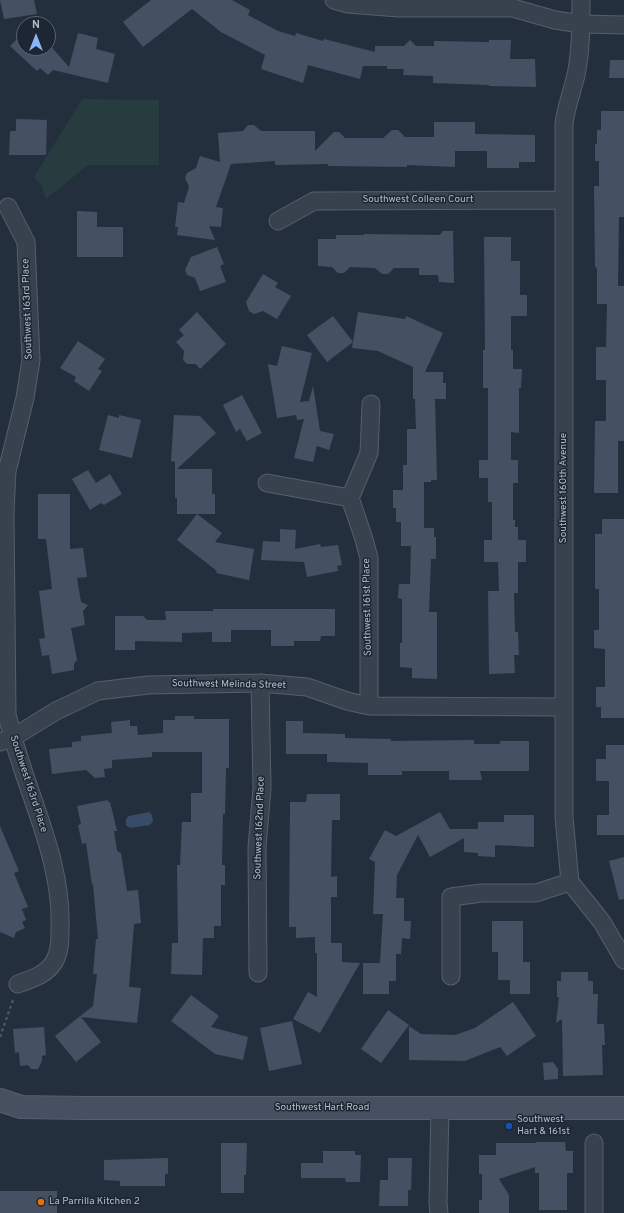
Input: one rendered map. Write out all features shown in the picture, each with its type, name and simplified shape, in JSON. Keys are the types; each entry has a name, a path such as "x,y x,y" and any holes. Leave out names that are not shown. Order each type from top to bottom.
{"main road":[{"name":"Southwest Hart Road","path":"0,1100 21,1107 624,1108"},
{"name":"Southwest Hart Road","path":"0,1116 21,1107"}],"street":[{"path":"334,0 348,4 398,4 513,8 555,20 581,24 624,25"},
{"name":"Southwest 160th Avenue","path":"570,882 564,817 564,124 566,106 576,74 581,24 581,0"},
{"name":"Southwest Colleen Court","path":"278,221 314,201 564,200"},
{"name":"Southwest 163rd Place","path":"8,206 26,242 31,360 25,398 7,471 5,512 6,740 34,802 50,853 61,910 60,941 58,953 54,961 49,969 42,974 18,984"},
{"path":"267,483 350,498 369,454 372,404"},
{"name":"Southwest 161st Place","path":"350,498 363,536 368,558 369,706"},
{"name":"Southwest Melinda Street","path":"6,740 56,711 98,692 148,685 260,683 307,687 347,701 369,706 564,707"},
{"name":"Southwest 162nd Place","path":"258,973 257,847 262,788 260,683"},
{"path":"451,976 451,897 482,893 536,893 570,882 602,922 624,960"},
{"path":"440,1108 438,1203 440,1213"},
{"path":"594,1143 594,1213"}],"path":[{"path":"0,1037 18,984"}],"green space":[{"path":"82,99 159,100 159,165 88,165 46,199 42,187 34,177"}],"water":[{"path":"149,812 152,815 153,821 150,825 130,828 126,825 126,819 129,816"}],"building":[{"path":"0,0 34,0 37,14 4,19"},
{"path":"151,0 232,0 250,10 248,15 278,31 295,36 296,33 323,41 324,39 375,52 375,46 404,46 410,40 416,46 434,46 434,41 489,42 489,40 511,40 510,59 535,59 536,87 433,83 433,76 403,75 404,69 387,69 387,66 363,66 360,79 308,65 303,83 261,69 265,55 221,32 192,9 143,47 123,22"},
{"path":"78,33 98,38 96,49 115,54 108,83 53,70 48,75 40,68 37,71 21,56 56,56 56,52 69,67"},
{"path":"16,40 16,52 10,46"},
{"path":"610,60 624,60 624,78 609,78"},
{"path":"601,111 624,111 624,217 619,217 618,286 624,286 624,441 618,441 618,493 594,493 595,421 606,421 606,380 596,380 596,347 606,347 607,304 597,304 597,269 595,266 594,186 599,186 599,161 595,161 595,144 597,144 597,130 601,130"},
{"path":"16,119 47,120 46,155 9,155 10,131 16,131"},
{"path":"434,122 475,122 475,134 535,135 535,162 519,162 519,168 487,168 487,151 455,151 455,167 407,165 407,167 328,166 328,164 275,165 275,161 231,164 216,207 223,208 221,227 209,226 215,240 177,235 178,227 175,227 178,202 184,203 189,187 185,178 187,173 196,168 200,156 220,162 218,133 243,131 248,125 254,125 261,131 315,131 315,151 334,132 339,132 345,138 383,138 392,130 398,130 405,137 434,137"},
{"path":"77,211 97,212 97,227 123,227 123,257 77,257"},
{"path":"443,231 453,231 454,283 439,282 438,275 419,275 419,268 394,268 388,274 382,274 375,268 350,267 344,273 338,273 332,267 318,266 318,239 336,239 336,235 364,234 440,235"},
{"path":"484,237 511,237 511,261 520,261 520,295 527,295 527,316 511,316 511,350 513,350 513,369 522,369 521,388 519,388 519,433 511,432 511,460 518,460 518,483 513,483 513,520 515,520 515,527 518,527 518,540 526,540 526,562 518,562 518,593 514,593 515,632 518,632 519,655 514,655 515,673 489,674 488,591 499,591 498,562 484,562 484,540 492,540 492,502 488,502 488,478 479,478 479,460 488,460 488,388 483,388 483,350 485,350"},
{"path":"217,247 224,264 220,266 226,282 200,291 195,278 187,275 185,270 191,257"},
{"path":"263,274 278,283 275,287 291,296 277,319 263,311 254,314 249,311 246,302"},
{"path":"197,312 226,344 200,369 196,364 187,364 183,360 184,351 176,342 184,335 179,330"},
{"path":"358,312 405,319 406,316 443,333 425,372 443,372 443,383 446,383 446,399 435,399 437,480 424,482 424,528 434,528 434,537 436,537 436,559 431,559 429,612 437,612 437,679 412,678 412,668 400,667 400,643 402,643 402,599 398,598 399,584 410,584 411,546 401,546 401,522 396,522 396,508 393,508 393,490 403,490 403,465 407,465 407,429 416,429 415,399 413,399 413,367 378,351 352,348"},
{"path":"333,316 353,342 327,362 307,335"},
{"path":"78,341 105,359 98,369 102,371 89,391 74,381 76,377 60,368"},
{"path":"282,346 312,353 300,402 309,401 313,386 320,431 334,434 329,450 317,446 313,462 294,458 304,419 297,420 296,415 277,418 268,364 277,366"},
{"path":"242,395 262,433 247,441 240,429 236,432 223,405"},
{"path":"108,415 119,418 119,415 141,420 132,458 99,450"},
{"path":"174,415 200,416 216,433 177,469 212,469 212,494 215,494 215,514 177,514 177,498 175,498 175,462 171,461"},
{"path":"88,470 96,483 110,474 122,494 104,505 101,503 90,510 72,479"},
{"path":"38,494 70,494 70,549 83,548 87,577 77,578 81,602 88,605 83,611 85,625 71,628 77,660 74,664 74,670 52,674 49,655 42,656 39,639 45,638 39,591 52,589 46,539 38,539"},
{"path":"197,514 222,533 215,542 254,549 249,580 216,573 217,571 177,540"},
{"path":"602,519 624,519 624,718 601,718 601,707 596,707 596,687 605,687 605,649 594,648 594,630 599,630 599,589 595,589 595,534 602,534"},
{"path":"280,529 296,530 295,549 320,544 321,547 338,545 342,565 337,566 338,571 307,577 304,562 261,560 263,541 280,542"},
{"path":"213,609 335,609 335,636 321,636 320,641 294,641 294,646 271,646 271,630 231,630 231,642 212,642 212,632 182,633 182,642 135,641 135,650 115,650 115,616 143,616 147,620 166,620 165,611 213,611"},
{"path":"175,716 194,716 194,719 229,719 229,768 226,768 225,814 223,814 222,865 225,865 225,885 221,885 221,926 214,926 214,938 203,938 202,975 171,974 172,943 178,943 177,865 180,865 182,822 191,822 191,793 202,793 202,752 152,752 152,757 112,760 112,768 104,769 105,777 95,778 86,770 52,774 49,749 72,747 72,742 81,741 81,736 112,733 111,722 130,720 130,726 137,726 138,735 163,733 163,720 175,720"},
{"path":"286,721 303,721 303,733 345,734 345,738 391,739 391,741 474,740 474,744 500,744 500,741 529,741 529,771 480,771 482,780 449,780 449,771 402,771 402,775 368,775 368,763 327,762 327,754 286,754"},
{"path":"606,745 624,745 624,835 597,835 597,815 609,815 609,781 596,781 596,759 606,759"},
{"path":"307,794 340,794 340,820 332,820 331,877 337,876 337,897 331,897 331,943 342,943 342,962 360,963 320,1033 293,1019 308,992 317,997 317,953 315,953 315,937 296,938 296,927 289,927 290,802 306,802"},
{"path":"108,800 108,802 110,802 117,831 114,831 117,851 121,853 127,891 138,890 141,923 134,924 129,987 141,988 137,1023 81,1017 101,1042 76,1062 55,1036 93,1006 97,974 93,974 96,939 98,939 93,884 92,885 86,843 82,844 78,825 81,824 77,806"},
{"path":"440,812 450,829 478,829 478,822 504,822 504,815 534,815 534,847 495,845 495,857 478,856 478,853 464,852 464,838 430,857 418,835 397,875 396,898 404,898 404,921 411,921 410,939 402,938 401,954 396,954 396,981 389,981 389,994 363,994 363,963 380,963 383,914 373,914 375,862 369,859 385,830 396,836"},
{"path":"0,826 19,871 14,873 28,907 22,909 26,920 22,922 25,928 16,932 14,938 0,932"},
{"path":"624,857 624,899 619,900 609,861"},
{"path":"492,921 523,921 523,962 530,962 530,994 510,994 510,980 498,980 498,952 492,952"},
{"path":"561,972 588,972 588,981 593,981 593,994 598,994 597,1024 604,1024 605,1045 602,1045 603,1075 563,1076 562,1019 556,1023 559,997 557,997 557,981 561,981"},
{"path":"191,995 219,1016 211,1027 248,1037 243,1060 215,1054 171,1021"},
{"path":"513,1002 536,1036 507,1056 500,1047 465,1061 409,1060 409,1026 421,1034 455,1035 475,1028"},
{"path":"388,1010 409,1025 381,1063 361,1049"},
{"path":"292,1021 302,1064 269,1071 260,1028"},
{"path":"44,1027 46,1055 42,1056 42,1061 38,1069 31,1069 28,1065 20,1066 19,1052 15,1053 13,1029"},
{"path":"553,1062 558,1069 558,1079 544,1080 543,1063"},
{"path":"565,1142 566,1151 573,1151 573,1173 567,1173 567,1210 539,1210 539,1173 535,1173 535,1167 499,1179 509,1195 509,1213 479,1213 479,1200 482,1200 482,1174 479,1174 479,1155 496,1155 496,1143"},
{"path":"221,1143 247,1143 244,1193 221,1193"},
{"path":"323,1151 355,1151 355,1155 361,1155 360,1182 346,1182 345,1178 301,1178 301,1163 323,1163"},
{"path":"168,1158 168,1174 165,1174 165,1186 120,1186 120,1181 104,1180 104,1160"},
{"path":"388,1158 412,1158 411,1190 408,1190 408,1206 379,1206 380,1180 388,1180"},
{"path":"0,1191 57,1191 57,1213 0,1213"}],"place":[{"name":"Southwest Hart & 161st","path":"509,1126"},
{"name":"La Parrilla Kitchen 2","path":"41,1202"}]}
